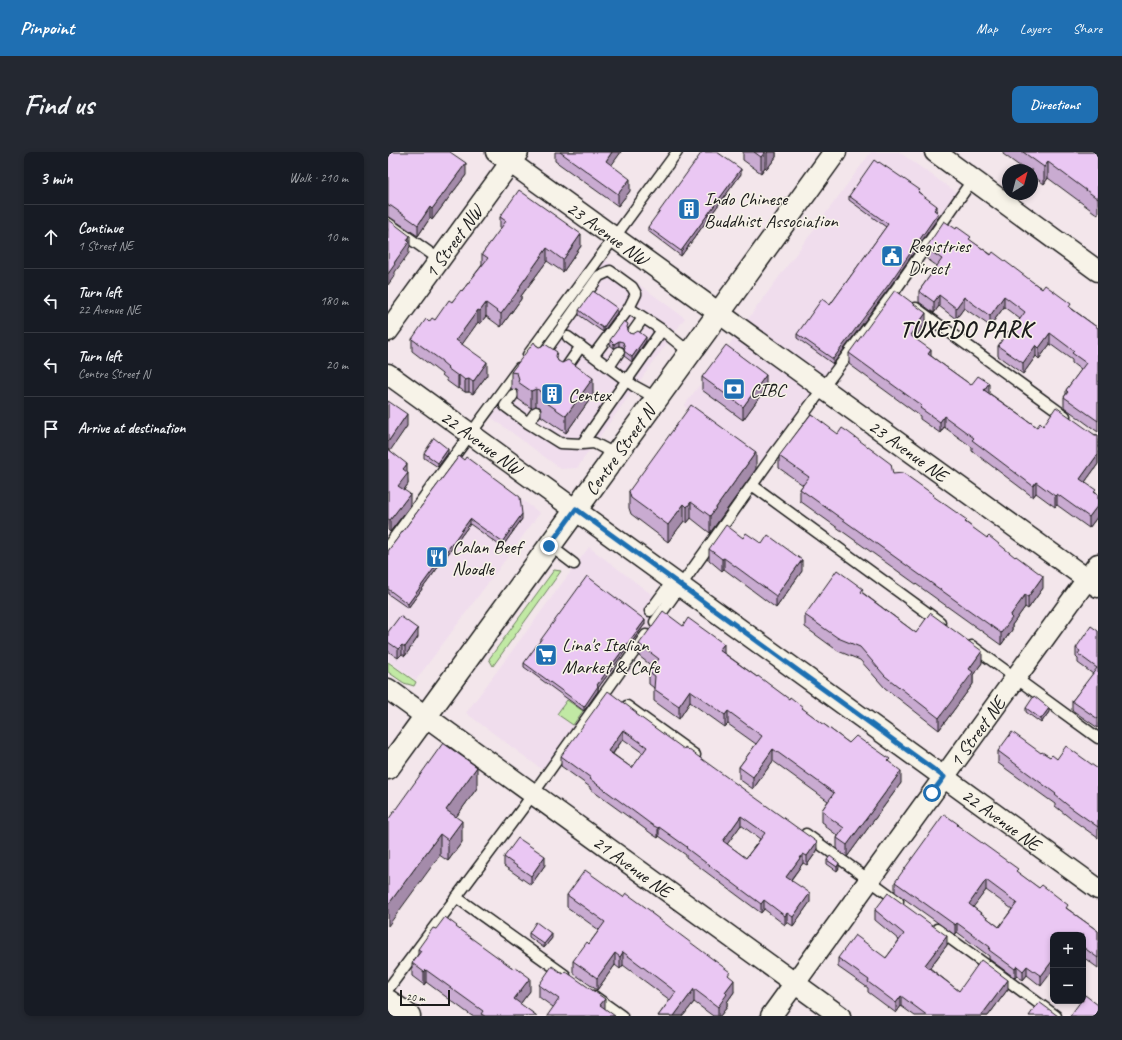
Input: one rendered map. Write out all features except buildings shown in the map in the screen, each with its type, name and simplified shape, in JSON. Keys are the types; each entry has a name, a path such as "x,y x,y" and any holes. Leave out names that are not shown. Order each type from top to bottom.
{"main road":[{"name":"Centre Street N","path":"388,768 835,152"},
{"path":"388,1001 409,1016"}],"street":[{"path":"935,152 1098,271"},
{"name":"23 Avenue NW","path":"508,156 614,238 719,313"},
{"name":"1 Street NW","path":"388,331 440,260 508,156"},
{"name":"23 Avenue NE","path":"719,313 823,388 1094,577"},
{"name":"22 Avenue NW","path":"388,374 576,509"},
{"name":"22 Avenue NE","path":"576,509 1098,889"},
{"name":"1 Street NE","path":"771,1016 1016,678 1094,577"},
{"name":"21 Avenue NE","path":"388,689 840,1016"}],"lane":[{"path":"388,546 677,152"},
{"path":"650,611 677,583 752,485 823,388 900,297 972,179"},
{"path":"388,223 440,260"},
{"path":"540,357 599,276 610,271 632,287 636,294 629,308 594,355"},
{"path":"900,297 1072,421"},
{"path":"629,308 662,330 690,352"},
{"path":"633,332 643,318"},
{"path":"582,444 662,330"},
{"path":"568,337 627,380 656,398"},
{"path":"562,373 581,346"},
{"path":"609,367 619,352"},
{"path":"513,395 505,406 528,423 560,443 594,443 615,454"},
{"path":"528,423 536,412"},
{"path":"752,485 945,626"},
{"path":"549,546 574,564"},
{"path":"388,989 533,794 612,695 677,583"},
{"path":"964,640 1098,738"},
{"path":"612,695 702,760"},
{"path":"799,830 905,906"},
{"path":"456,898 571,980"},
{"path":"930,924 1056,1016"},
{"path":"584,989 622,1016"}],"shaded area":[{"path":"871,152 899,152 966,199 770,470 684,406"},
{"path":"603,258 685,318 577,468 561,469 488,415"},
{"path":"460,454 540,513 416,680 388,660 388,551"},
{"path":"589,547 667,606 547,773 466,713"}],"green space":[{"path":"554,570 561,571 493,666 489,659"},
{"path":"388,662 416,682 414,686 404,683 388,672"},
{"path":"567,700 583,711 573,725 557,714"}],"place":[{"name":"Indo Chinese Buddhist Association","path":"689,209"},
{"name":"Registries Direct","path":"892,256"},
{"name":"CIBC","path":"734,389"},
{"name":"Centex","path":"552,394"},
{"name":"Calan Beef Noodle","path":"437,557"},
{"name":"Lina's Italian Market & Cafe","path":"546,655"}],"district":[{"name":"TUXEDO PARK","path":"966,329"}],"route":[{"path":"549,546 576,509 944,777 932,793"}]}
